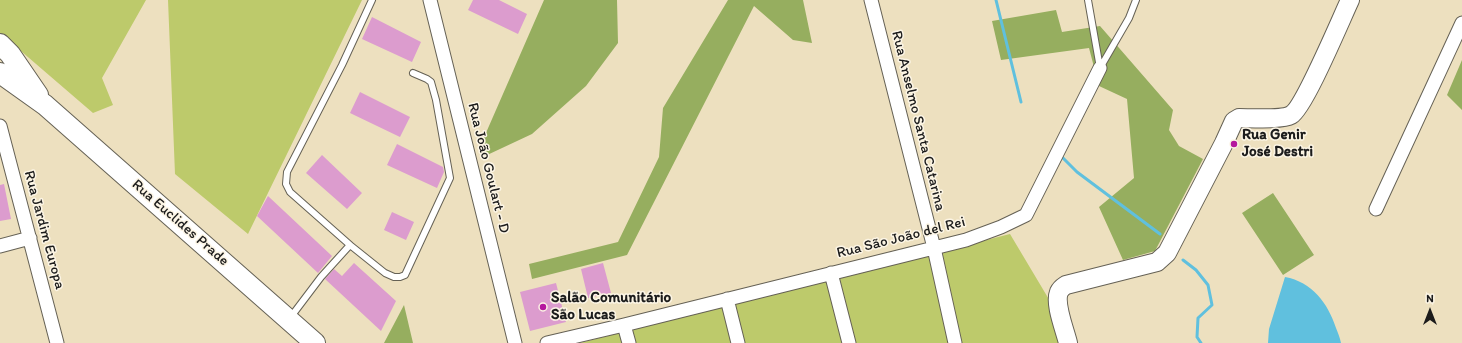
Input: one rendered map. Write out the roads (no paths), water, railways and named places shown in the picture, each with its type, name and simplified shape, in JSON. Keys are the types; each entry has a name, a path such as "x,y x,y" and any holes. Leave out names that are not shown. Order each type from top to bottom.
{"main road":[{"name":"Rua Euclides Prade","path":"3,56 45,105"},
{"name":"Rua Euclides Prade","path":"0,73 45,105 315,343"}],"street":[{"name":"Rua João Goulart - D","path":"430,0 515,343"},
{"name":"Rua Anselmo Santa Catarina","path":"871,0 934,248 954,343"},
{"path":"1068,343 1058,304 1061,288 1066,285 1157,262 1163,258 1171,246 1234,121 1239,118 1283,117 1292,115 1305,97 1350,0"},
{"path":"1376,209 1462,23"},
{"name":"Rua São João del Rei","path":"547,343 966,240 1001,227 1026,215 1100,68"},
{"name":"Rua Jardim Europa","path":"0,126 57,343"},
{"path":"0,246 30,238"},
{"path":"831,273 849,343"},
{"path":"727,299 738,343"},
{"path":"624,325 628,343"}],"lane":[{"path":"372,0 342,65 287,172 286,184 290,192 350,245 385,273 400,278 405,275 450,178 436,100 431,82 428,79 414,73"},
{"path":"1088,0 1100,68"},
{"name":"Rua São João del Rei","path":"1100,68 1129,18 1136,0"},
{"path":"289,319 321,278 350,245"}],"water":[{"path":"1285,277 1303,284 1318,295 1333,319 1341,343 1268,343 1269,329"}],"waterway":[{"path":"996,0 1021,102"},
{"path":"1062,157 1077,172 1160,234"},
{"path":"1183,260 1196,270 1208,285 1212,305 1198,318 1197,337 1201,343"}],"place":[{"name":"Rua Genir José Destri","path":"1234,144"},
{"name":"Salão Comunitário São Lucas","path":"543,307"}]}
